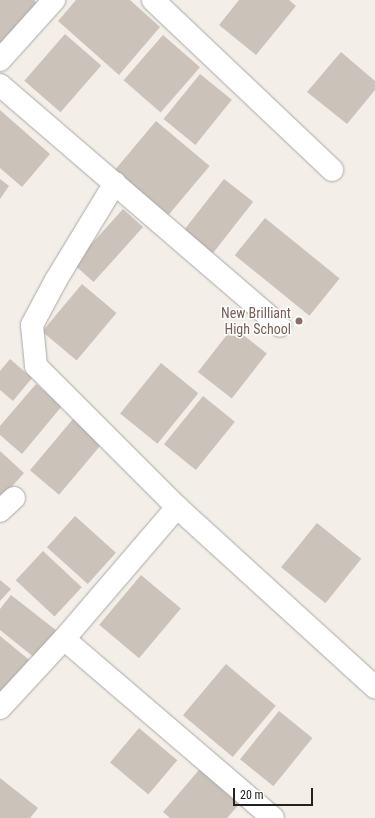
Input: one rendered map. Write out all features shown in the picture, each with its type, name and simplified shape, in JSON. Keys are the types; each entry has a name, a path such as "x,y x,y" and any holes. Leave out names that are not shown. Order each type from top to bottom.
{"street":[{"path":"0,60 54,0"},
{"path":"152,0 332,170"},
{"path":"0,85 280,326"},
{"path":"114,183 56,280 32,325 36,366 177,507 375,687"},
{"path":"0,708 64,639 177,507"},
{"path":"64,639 273,818"}],"building":[{"path":"0,0 34,0 39,5 0,53"},
{"path":"76,0 130,0 160,27 119,75 58,21"},
{"path":"239,0 289,0 296,6 256,55 219,25"},
{"path":"65,34 101,65 61,112 24,81"},
{"path":"163,35 200,67 161,112 124,80"},
{"path":"341,52 375,81 375,90 347,124 307,92"},
{"path":"200,74 232,100 195,145 163,119"},
{"path":"0,110 50,154 22,187 0,168"},
{"path":"156,121 210,166 168,215 115,170"},
{"path":"0,179 9,186 0,199"},
{"path":"224,179 253,202 211,256 182,233"},
{"path":"123,209 143,227 94,282 73,264"},
{"path":"265,218 340,278 309,316 235,255"},
{"path":"82,284 116,313 77,360 42,331"},
{"path":"233,327 267,353 232,398 198,372"},
{"path":"10,359 32,378 13,401 0,390 0,371"},
{"path":"161,363 198,393 157,444 120,414"},
{"path":"36,384 62,406 22,454 0,435 0,426"},
{"path":"203,396 235,422 196,470 164,444"},
{"path":"73,419 102,443 59,495 30,470"},
{"path":"0,451 24,473 0,500"},
{"path":"75,516 116,553 88,584 47,547"},
{"path":"317,523 361,559 325,603 281,567"},
{"path":"43,551 82,587 54,616 16,580"},
{"path":"141,575 181,608 139,658 99,625"},
{"path":"0,580 11,589 0,601"},
{"path":"11,595 57,631 35,658 0,630 0,609"},
{"path":"0,636 33,663 0,700"},
{"path":"226,664 276,706 233,757 183,715"},
{"path":"279,711 312,738 273,786 240,759"},
{"path":"139,728 177,760 148,795 110,762"},
{"path":"204,764 244,799 227,818 170,818 163,812"},
{"path":"0,778 38,808 30,818 0,818"}],"place":[{"name":"New Brilliant High School","path":"299,321"}]}
